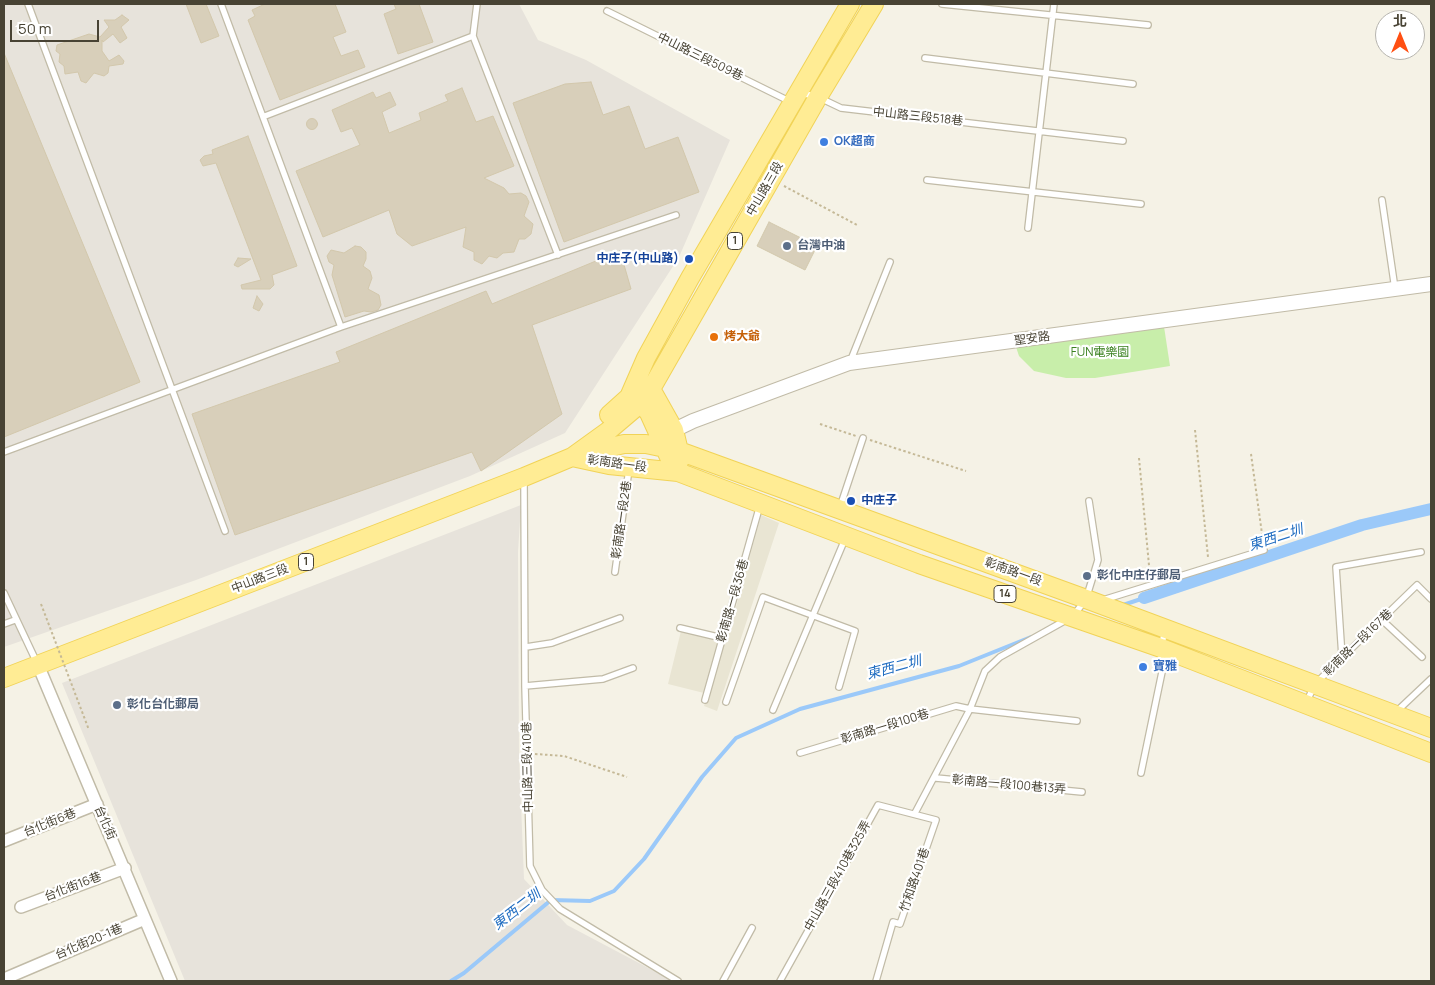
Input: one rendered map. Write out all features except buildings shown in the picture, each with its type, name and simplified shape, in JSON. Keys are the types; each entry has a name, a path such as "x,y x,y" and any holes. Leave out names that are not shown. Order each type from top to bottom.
{"main road":[{"name":"中山路三段","path":"640,392 646,358 690,278 850,4"},
{"name":"中山路三段","path":"4,678 572,457 640,392 771,179 818,96 874,4"},
{"path":"640,392 678,472"},
{"name":"彰南路一段","path":"572,457 606,447 665,442 839,510 1165,628 1431,728"},
{"name":"彰南路一段","path":"572,457 630,467 678,472 919,564 1074,616 1161,648 1431,753"}],"street":[{"name":"聖安路","path":"665,442 692,421 850,364 1431,284"},
{"name":"台化街","path":"38,665 171,981"},
{"name":"台化街6巷","path":"4,841 97,804"},
{"name":"台化街16巷","path":"21,907 125,868"},
{"name":"台化街20-1巷","path":"4,979 145,919"}],"lane":[{"path":"28,4 225,531"},
{"path":"221,4 341,326"},
{"path":"477,4 473,36 558,256"},
{"path":"942,4 1148,25"},
{"path":"1028,228 1034,192 1054,4"},
{"name":"中山路三段509巷","path":"607,11 796,98"},
{"path":"264,116 473,36"},
{"path":"925,58 1133,84"},
{"name":"中山路三段518巷","path":"796,98 818,96 841,108 1123,141"},
{"path":"927,180 1142,204"},
{"path":"1382,200 1395,288"},
{"path":"4,452 341,326 558,256 676,215"},
{"path":"850,364 890,262"},
{"path":"839,510 863,438"},
{"name":"彰南路一段2巷","path":"614,572 630,467"},
{"name":"中山路三段410巷","path":"524,477 525,686 530,866 542,890 560,909 678,981"},
{"path":"915,813 936,778 970,709 984,671 1000,657 1074,616 1086,599 1098,560 1089,501"},
{"name":"彰南路一段36巷","path":"705,700 761,503"},
{"path":"773,710 847,536"},
{"path":"1086,599 1105,600 1264,550"},
{"path":"1342,657 1336,568 1421,552"},
{"name":"彰南路一段167巷","path":"1304,705 1315,684 1417,585 1431,599"},
{"path":"4,593 15,620 38,665"},
{"path":"726,702 763,597 855,631 839,687"},
{"path":"526,647 552,643 620,618"},
{"path":"4,624 15,620"},
{"path":"1382,620 1422,657"},
{"path":"680,628 722,638"},
{"path":"1141,773 1162,672 1161,648 1165,628"},
{"path":"525,686 603,679 634,668"},
{"path":"1394,714 1431,679"},
{"name":"彰南路一段100巷","path":"800,753 956,706 1077,721"},
{"name":"彰南路一段100巷13弄","path":"936,778 1082,792"},
{"name":"中山路三段410巷325弄","path":"780,981 878,805 915,813"},
{"name":"竹和路401巷","path":"876,981 893,922 900,924 936,820 915,813"},
{"path":"722,981 752,928"}],"path":[{"path":"771,179 857,225"},
{"path":"820,424 966,471"},
{"path":"1195,430 1209,568"},
{"path":"1251,454 1264,550"},
{"path":"1139,458 1151,586"},
{"path":"41,604 89,730"},
{"path":"528,753 564,756 627,777"}],"shaded area":[{"path":"4,4 519,4 538,40 586,60 730,140 679,257 565,433 470,476 196,580 4,647"},
{"path":"521,505 518,552 519,755 524,879 567,925 673,981 185,981 62,683"},
{"path":"761,515 779,523 717,711 704,706 708,694 668,684 681,631 727,640"}],"green space":[{"name":"FUN電樂園","path":"1163,320 1170,366 1095,378 1066,378 1034,371 1019,356 1014,341"}],"waterway":[{"name":"東西二圳","path":"1144,598 1362,525 1431,509"},
{"name":"東西二圳","path":"1120,606 1144,598"},
{"name":"東西二圳","path":"451,981 464,973 551,900 590,901 614,891 644,859 702,777 736,738 800,709 959,666 1031,637"}],"place":[{"name":"OK超商","path":"824,142"},
{"name":"台灣中油","path":"787,246"},
{"name":"中庄子(中山路)","path":"689,259"},
{"name":"烤大爺","path":"714,337"},
{"name":"中庄子","path":"851,501"},
{"name":"彰化中庄仔郵局","path":"1087,576"},
{"name":"寶雅","path":"1143,667"},
{"name":"彰化台化郵局","path":"117,705"}]}
